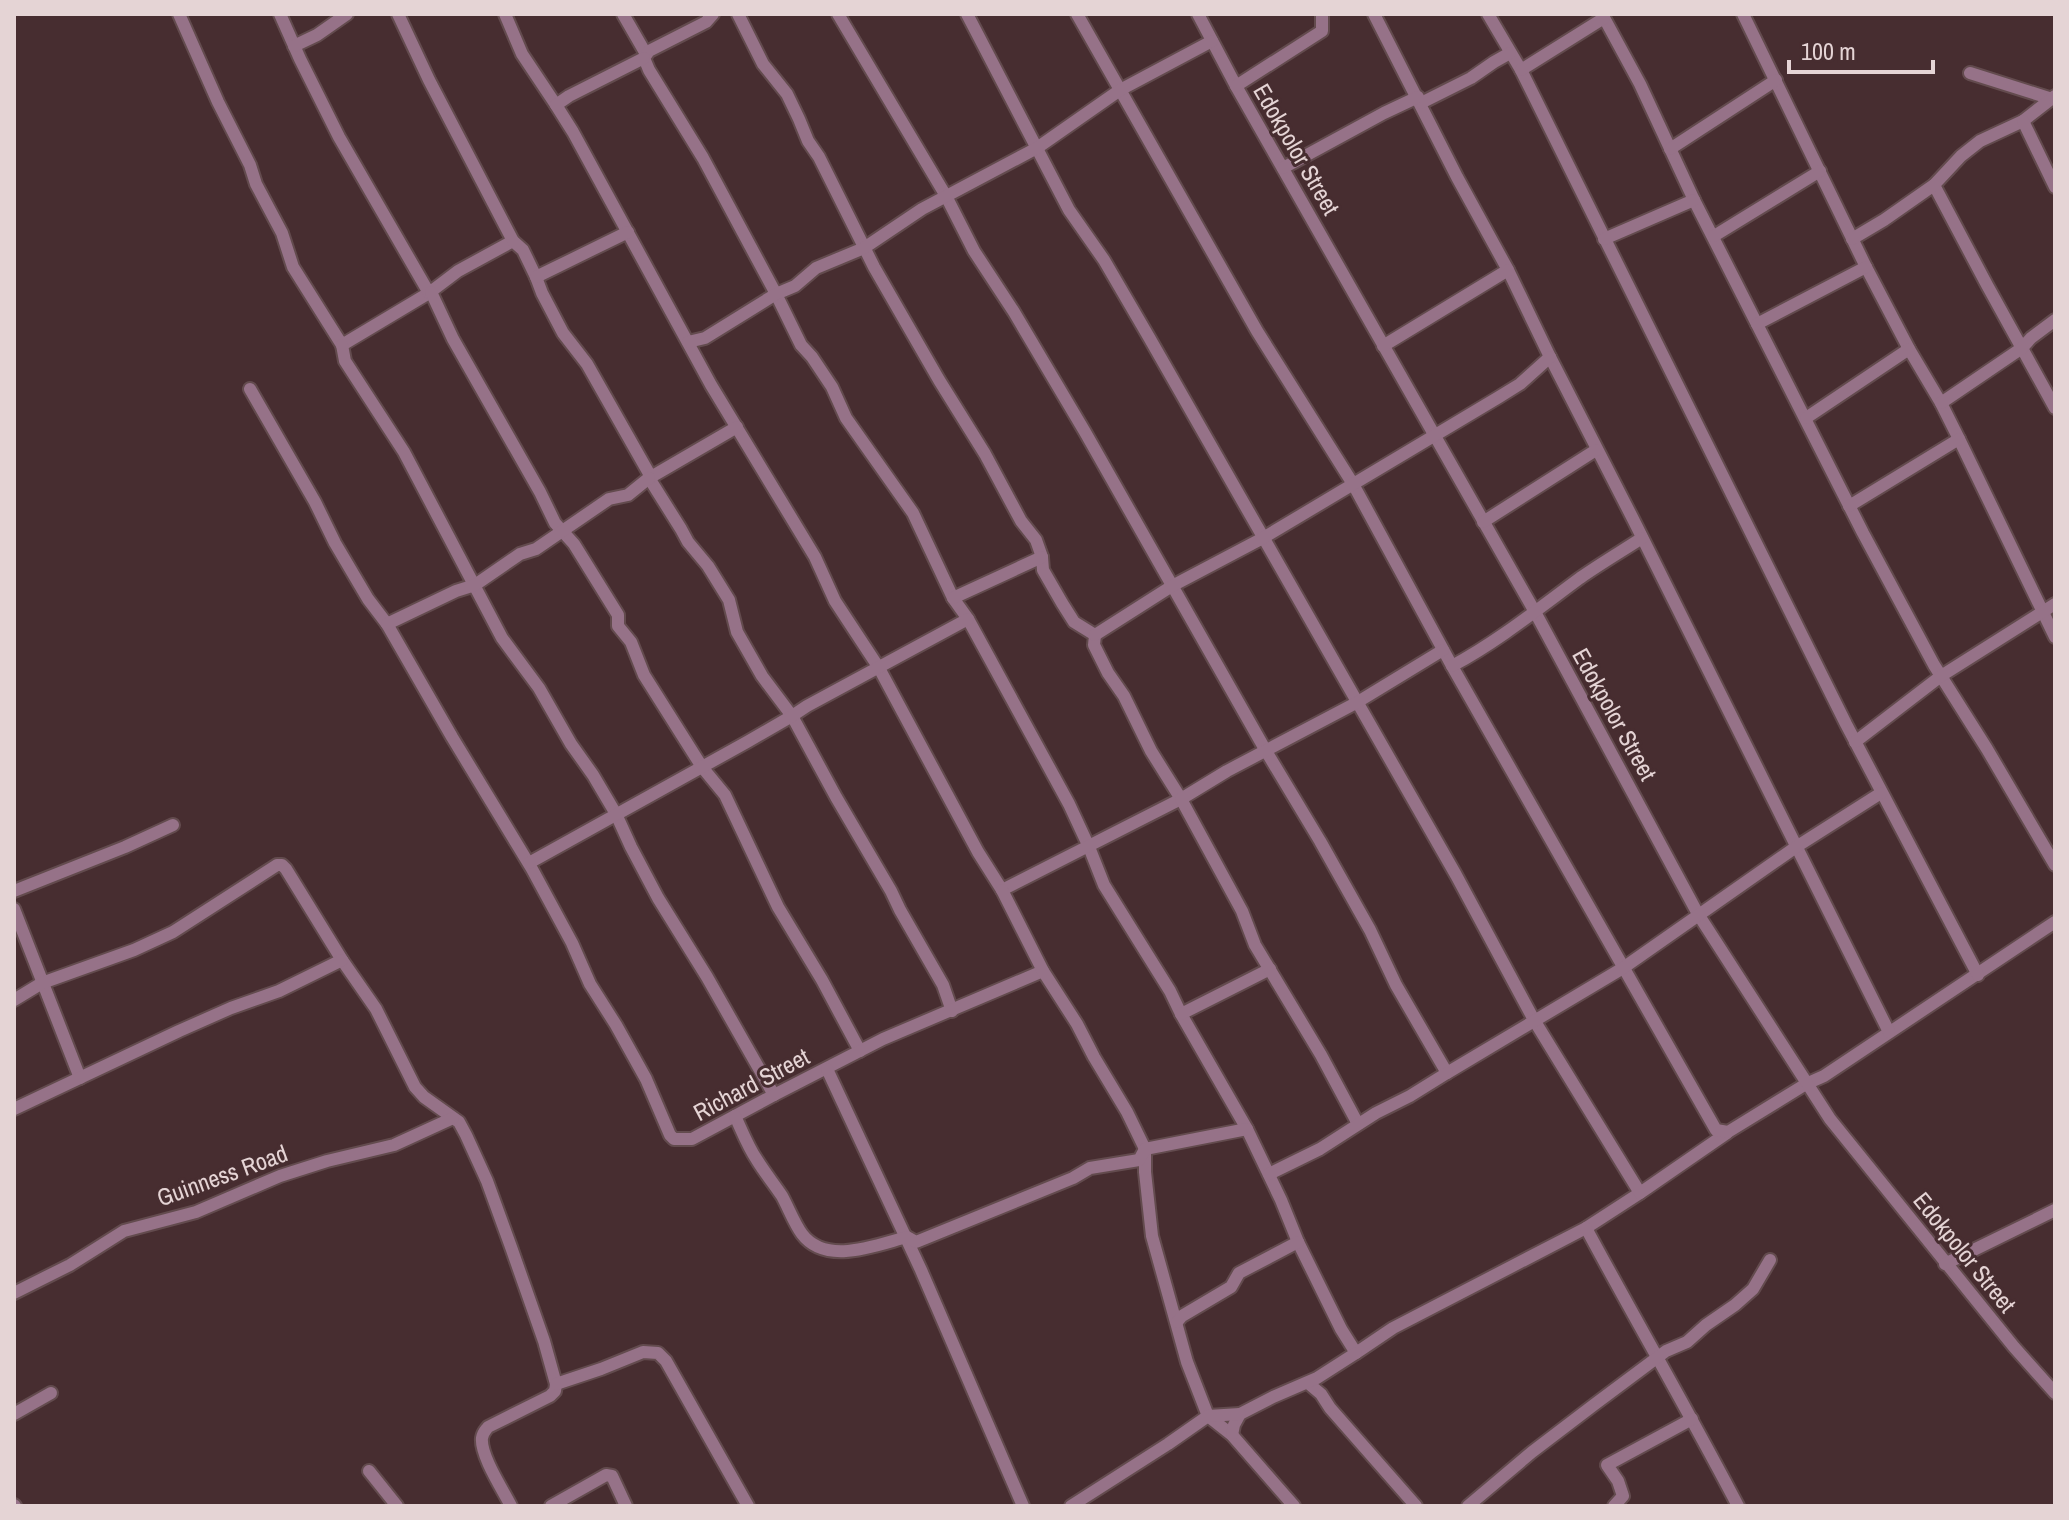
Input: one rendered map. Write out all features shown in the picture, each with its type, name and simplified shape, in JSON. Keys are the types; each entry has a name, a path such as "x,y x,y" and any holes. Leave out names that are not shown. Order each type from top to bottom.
{"street":[{"path":"179,14 256,184 282,233 293,267 342,345 345,361 404,452 502,638 539,688 593,775 658,898 774,1095"},
{"path":"280,14 339,137 430,293 555,523 574,544 618,615 618,626 631,642 644,675 702,767 725,795 778,907 860,1051"},
{"path":"294,46 317,35 347,14"},
{"path":"398,14 429,80 513,241 523,250 563,333 587,364 688,542 708,566 729,600 737,632 762,676 792,716 876,864 938,975 952,1011"},
{"path":"505,14 526,62 573,132 711,385 815,557 835,601 879,668 972,842 1002,890 1043,971 1127,1112 1145,1149 1152,1236 1187,1362 1208,1416 1232,1435 1294,1506"},
{"path":"623,14 664,96 703,158 801,345 832,387 846,418 913,513 953,598 968,619 1063,792 1104,885 1170,991 1247,1129 1298,1242 1356,1353"},
{"path":"556,105 706,22 713,14"},
{"path":"738,14 763,64 787,94 864,248 1021,521 1036,540 1043,570 1074,622 1095,635"},
{"path":"838,14 946,196 974,251 1085,432 1320,841 1370,930 1396,985 1447,1073"},
{"path":"967,14 1069,210 1111,273 1456,875 1534,1020 1640,1193"},
{"path":"1077,14 1257,331 1353,484 1443,650 1716,1130 1727,1133"},
{"name":"Edokpolor Street","path":"1198,14 1535,612 1698,914 1830,1119 1945,1264 2055,1393"},
{"path":"1236,86 1322,31 1322,14"},
{"path":"1374,14 1508,270 1889,1032"},
{"path":"1488,14 1521,70 1855,742 1978,975"},
{"path":"1743,14 1866,267 1941,403 2055,637"},
{"path":"1521,70 1603,16 1640,84 1694,200 1849,506 1941,676 2055,865"},
{"path":"688,342 705,338 776,294 795,286 816,268 864,248 922,209 1037,148 1120,90 1212,41"},
{"path":"1283,168 1384,113 1471,78 1510,53"},
{"path":"1970,73 2054,97"},
{"path":"1670,149 1776,80"},
{"path":"1852,239 1934,185 1980,141 2023,121 2054,97"},
{"path":"2023,121 2055,187"},
{"path":"1714,236 1820,171"},
{"path":"1934,185 2055,408"},
{"path":"1604,239 1694,200"},
{"path":"536,277 628,232"},
{"path":"342,345 430,293 458,271 513,241"},
{"path":"1757,324 1866,267"},
{"path":"1383,346 1508,270"},
{"path":"1941,403 2022,348 2055,320"},
{"path":"1806,418 1909,349"},
{"path":"1095,635 1172,586 1263,538 1520,384 1550,357"},
{"path":"250,389 341,554 387,624 529,863 968,619"},
{"path":"387,624 475,585 520,554 536,549 609,499 628,495 650,478 737,427"},
{"path":"1849,506 1959,439"},
{"path":"1483,522 1596,450"},
{"path":"1452,666 1642,538"},
{"path":"953,598 1042,557"},
{"path":"1855,742 1941,676 2055,604"},
{"path":"1095,635 1094,645 1108,673 1124,696 1151,751 1242,911 1255,945 1358,1124"},
{"path":"1002,890 1181,799 1227,771 1356,703 1443,650"},
{"path":"1269,1174 1320,1149 1623,968 1796,847 1881,793"},
{"path":"14,891 173,825"},
{"name":"Richard Street","path":"529,863 590,984 646,1079 674,1139 692,1139 883,1039 1043,971"},
{"path":"14,1000 42,983 134,950 173,932 277,865 286,869 376,1009 415,1087 462,1125 487,1181 530,1301 556,1384 555,1391 488,1427 482,1440 484,1452 511,1506"},
{"path":"14,909 80,1078"},
{"path":"1071,1506 1208,1416 1240,1414 1308,1383 1393,1328 1586,1228 1727,1133 1824,1076 2055,922"},
{"path":"14,1109 342,960"},
{"path":"1181,1014 1270,969"},
{"path":"827,1069 907,1237 1023,1506"},
{"path":"735,1116 756,1160 781,1195 804,1237 824,1249 838,1251 858,1250 907,1237 916,1242 1073,1178 1090,1168 1139,1160 1145,1149"},
{"name":"Guinness Road","path":"14,1293 70,1265 124,1231 196,1212 280,1176 327,1161 394,1145 453,1118"},
{"path":"1145,1149 1247,1129"},
{"path":"1945,1264 2055,1210"},
{"path":"1586,1228 1738,1506"},
{"path":"1177,1322 1231,1287 1239,1273 1298,1242"},
{"path":"1468,1506 1532,1452 1666,1351 1687,1342 1735,1305 1753,1289 1770,1260"},
{"path":"556,1384 643,1352 658,1353 666,1361 748,1506"},
{"path":"1308,1383 1321,1394 1416,1506"},
{"path":"14,1414 51,1393"},
{"path":"1232,1435 1240,1414"},
{"path":"1614,1506 1623,1496 1618,1481 1607,1465 1692,1419"},
{"path":"369,1471 397,1506"},
{"path":"551,1506 606,1475 612,1476 626,1506"}]}
